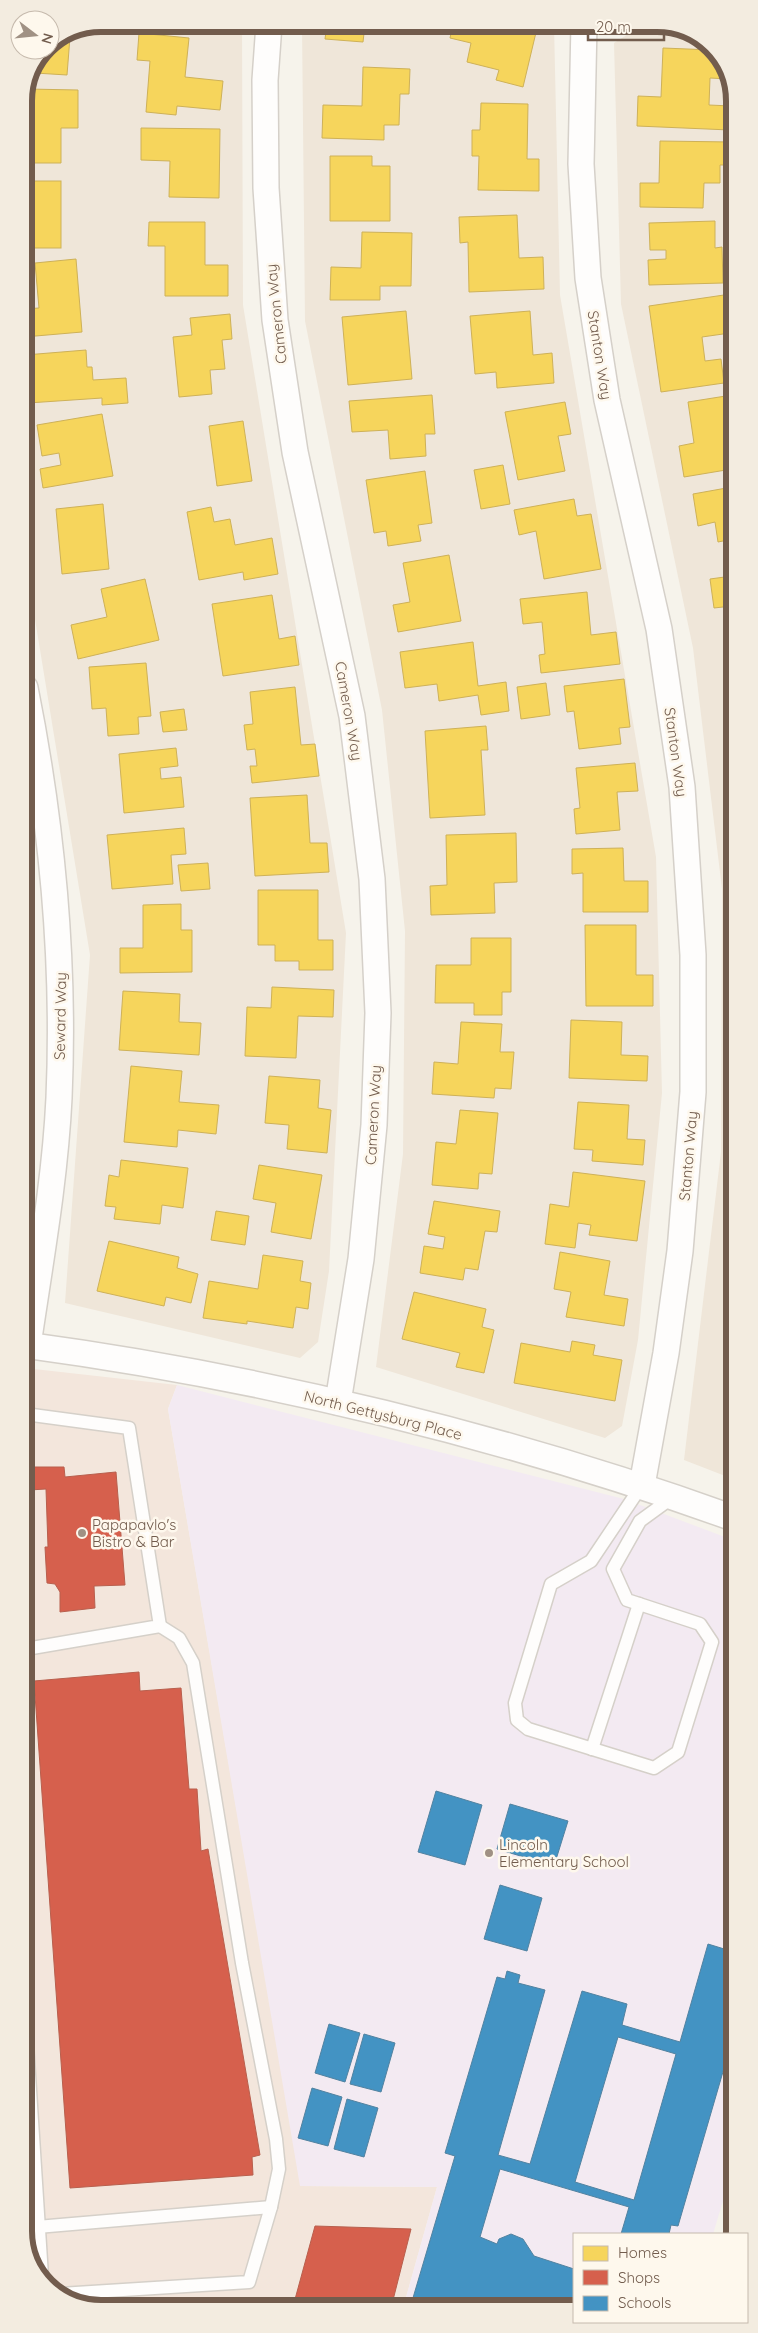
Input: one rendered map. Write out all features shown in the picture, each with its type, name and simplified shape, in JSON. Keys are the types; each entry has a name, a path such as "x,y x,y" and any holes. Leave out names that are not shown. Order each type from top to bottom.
{"street":[{"name":"Cameron Way","path":"268,32 265,80 266,188 275,320 295,452 352,716 372,878 378,1013 374,1125 362,1259 338,1402"},
{"name":"Stanton Way","path":"584,33 581,164 588,278 607,400 659,629 682,787 694,954 693,1092 680,1251 666,1353 642,1485"},
{"name":"Seward Way","path":"32,729 48,824 60,967 59,1098 52,1184 32,1309"},
{"name":"North Gettysburg Place","path":"32,1348 198,1373 338,1402 488,1441 642,1485 726,1515"}],"lane":[{"path":"32,1415 128,1428 160,1626"},
{"path":"642,1485 591,1561 551,1584 515,1703 517,1720 528,1729 654,1768 678,1752 712,1642 700,1624 627,1600 613,1568 640,1521 674,1496"},
{"path":"592,1749 639,1604"},
{"path":"32,1648 160,1626 179,1638 193,1663 242,1963 276,2139 279,2169 271,2208 248,2282 72,2293"},
{"path":"32,2128 41,2264"},
{"path":"38,2227 271,2208"}],"shaded area":[{"path":"102,32 242,32 243,305 346,933 329,1271 318,1342 300,1358 65,1303 90,955 32,601 32,102 38,75 44,63 47,60 60,60 60,47 75,38"},
{"path":"302,32 554,33 560,295 656,857 662,1093 638,1340 622,1426 605,1438 376,1367 403,1154 405,931 382,710 305,321"},
{"path":"630,33 658,33 691,42 714,63 723,84 726,102 726,1476 684,1460 721,1152 722,889 693,648 621,304 614,43"},
{"path":"32,1369 177,1385 168,1409 301,2186 437,2187 405,2300 97,2300 75,2295 63,2289 44,2270 40,2262 35,2249 32,2231"},
{"name":"Lincoln Elementary School","path":"177,1385 624,1499 726,1537 726,2191 713,2233 573,2233 573,2300 405,2300 437,2187 300,2186 168,1409"}],"building: Homes":[{"path":"326,32 364,32 363,42 325,39"},
{"path":"139,33 189,38 185,77 223,81 220,110 177,106 176,115 146,112 150,61 137,60"},
{"path":"451,33 536,33 523,87 496,80 499,70 467,62 471,43 450,38"},
{"path":"70,41 67,75 39,73 47,60 60,60 60,47"},
{"path":"663,48 701,50 714,63 721,79 710,78 709,105 726,106 726,130 637,126 638,96 661,97"},
{"path":"363,67 410,69 409,94 400,94 399,125 384,125 384,140 322,138 323,105 362,106"},
{"path":"34,89 78,90 78,128 61,128 61,163 32,163 32,102"},
{"path":"481,103 528,104 527,159 539,159 539,191 478,190 479,156 472,156 472,130 480,130"},
{"path":"141,128 220,129 219,198 169,197 170,161 141,160"},
{"path":"660,141 726,142 726,165 720,165 720,183 704,183 703,208 640,207 640,183 659,183"},
{"path":"330,156 372,156 372,166 390,166 390,221 330,221"},
{"path":"32,181 61,181 61,248 32,248"},
{"path":"517,215 519,258 543,257 544,289 469,292 468,242 460,243 459,217"},
{"path":"715,221 715,248 722,247 723,283 649,285 648,260 666,259 666,250 650,250 649,223"},
{"path":"149,222 205,222 205,265 228,265 228,296 165,296 165,246 148,246"},
{"path":"362,232 412,233 411,286 380,286 380,300 330,300 331,267 361,268"},
{"path":"76,259 82,332 32,336 32,308 39,308 35,263"},
{"path":"724,295 726,334 702,337 705,361 721,359 724,383 661,392 649,306"},
{"path":"406,311 412,379 348,385 342,317"},
{"path":"530,311 533,355 552,353 554,383 497,388 496,372 475,374 470,316"},
{"path":"230,314 232,339 222,340 225,369 210,370 212,394 179,397 173,337 192,335 190,318"},
{"path":"86,350 87,367 92,367 93,380 126,378 128,403 102,405 102,398 32,403 32,354"},
{"path":"432,395 435,434 425,434 426,456 390,459 388,430 352,432 349,401"},
{"path":"726,396 726,470 684,477 679,446 694,443 688,402"},
{"path":"565,402 571,434 558,436 565,471 518,480 505,412"},
{"path":"102,414 113,476 43,488 40,469 61,465 59,453 42,456 37,425"},
{"path":"243,421 252,481 217,486 209,426"},
{"path":"503,465 510,504 481,509 474,470"},
{"path":"425,471 432,523 418,525 421,541 388,546 386,531 374,533 366,480"},
{"path":"726,488 726,540 718,542 715,522 698,526 693,494"},
{"path":"574,499 577,516 591,514 601,569 544,579 536,531 519,535 514,510"},
{"path":"103,504 109,569 62,574 56,509"},
{"path":"211,507 214,522 230,519 235,545 272,538 278,574 244,580 243,572 199,580 187,512"},
{"path":"449,555 461,621 398,632 393,605 410,602 403,563"},
{"path":"726,577 726,607 714,608 710,579"},
{"path":"145,579 159,640 78,659 71,625 107,617 101,589"},
{"path":"587,592 591,635 616,632 620,664 541,673 539,655 545,654 542,622 523,624 520,599"},
{"path":"272,595 279,639 295,636 299,665 223,676 212,604"},
{"path":"473,642 478,686 506,682 509,711 481,715 478,695 439,701 437,684 405,688 400,652"},
{"path":"146,663 151,716 138,717 139,734 108,736 106,708 92,709 89,667"},
{"path":"624,679 630,727 619,728 621,744 579,749 574,711 567,712 564,686"},
{"path":"546,683 550,715 521,719 517,687"},
{"path":"295,687 301,745 315,744 319,776 252,783 250,766 257,766 255,749 247,750 244,725 253,724 250,692"},
{"path":"184,709 187,730 163,732 160,712"},
{"path":"486,726 488,750 481,750 485,815 430,818 425,731"},
{"path":"176,748 178,766 160,768 161,779 181,777 184,807 124,813 119,754"},
{"path":"635,763 638,791 617,792 620,830 576,834 574,809 580,808 576,768"},
{"path":"307,795 310,843 327,843 329,872 255,876 250,798"},
{"path":"184,828 186,854 171,855 173,884 112,889 107,835"},
{"path":"516,833 517,882 494,883 495,913 431,915 430,886 447,885 446,835"},
{"path":"623,848 624,881 648,881 648,912 583,912 583,873 572,874 572,849"},
{"path":"208,863 210,889 181,891 178,865"},
{"path":"258,890 318,890 318,940 333,940 333,970 299,970 299,961 275,961 275,945 258,945"},
{"path":"181,904 181,930 192,930 192,972 120,973 120,948 143,948 143,905"},
{"path":"585,925 636,925 636,975 653,975 653,1006 586,1006"},
{"path":"471,938 511,938 511,992 502,992 502,1015 474,1015 474,1003 435,1003 436,965 471,965"},
{"path":"272,987 334,990 333,1017 298,1016 296,1058 245,1056 247,1007 271,1008"},
{"path":"123,991 180,994 179,1022 201,1023 199,1055 119,1050"},
{"path":"571,1020 622,1022 621,1055 648,1056 647,1081 569,1078"},
{"path":"461,1022 502,1024 500,1052 514,1052 511,1089 495,1088 494,1098 432,1094 434,1062 458,1064"},
{"path":"131,1066 182,1071 179,1102 219,1105 216,1134 178,1130 177,1147 124,1142"},
{"path":"269,1076 320,1080 318,1108 331,1110 327,1153 287,1149 289,1125 265,1123"},
{"path":"578,1102 629,1105 627,1139 645,1140 643,1165 592,1161 593,1150 574,1149"},
{"path":"460,1110 498,1113 492,1174 479,1173 478,1189 432,1185 436,1142 456,1144"},
{"path":"121,1160 188,1168 183,1208 162,1205 160,1224 114,1219 116,1207 105,1206 109,1175 119,1177"},
{"path":"259,1165 322,1175 311,1239 271,1232 276,1203 253,1199"},
{"path":"573,1172 645,1181 637,1241 589,1235 591,1225 578,1223 575,1248 545,1244 550,1204 569,1207"},
{"path":"434,1201 500,1211 497,1232 485,1231 478,1270 465,1268 463,1280 420,1273 424,1246 443,1249 445,1237 428,1234"},
{"path":"216,1211 249,1216 245,1245 211,1240"},
{"path":"109,1241 179,1257 177,1268 198,1274 191,1303 166,1297 164,1306 97,1291"},
{"path":"560,1252 610,1261 604,1295 628,1299 624,1326 566,1317 571,1292 554,1289"},
{"path":"263,1255 303,1261 300,1281 311,1283 308,1309 296,1307 293,1328 247,1321 247,1324 203,1318 209,1281 258,1289"},
{"path":"414,1292 486,1309 482,1327 494,1330 484,1373 456,1367 460,1353 402,1339"},
{"path":"572,1341 595,1345 593,1355 622,1360 615,1401 514,1383 521,1343 570,1352"}],"building: Shops":[{"path":"32,1467 64,1467 65,1477 116,1472 125,1585 94,1586 95,1608 60,1612 60,1592 55,1584 47,1583 45,1547 48,1547 46,1489 32,1490"},
{"path":"139,1672 140,1691 181,1688 189,1789 197,1789 201,1851 208,1849 260,2155 252,2157 253,2175 70,2188 34,1681"},
{"path":"315,2226 411,2229 393,2300 295,2300"}],"building: Schools":[{"path":"436,1791 482,1805 465,1865 418,1852"},
{"path":"510,1804 568,1821 554,1866 497,1849"},
{"path":"500,1885 542,1898 527,1951 484,1939"},
{"path":"708,1944 726,1950 726,2061 678,2226 671,2225 669,2233 621,2233 629,2207 500,2169 480,2237 497,2244 499,2239 511,2234 523,2239 534,2256 573,2269 573,2300 412,2300 455,2156 445,2153 497,1977 505,1979 507,1971 520,1975 518,1983 545,1990 498,2155 530,2164 582,1991 627,2004 622,2025 680,2042","holes":["618,2037 676,2054 634,2200 575,2182"]},
{"path":"329,2024 360,2033 345,2082 315,2073"},
{"path":"364,2034 395,2043 381,2092 350,2084"},
{"path":"312,2088 342,2097 328,2146 298,2138"},
{"path":"347,2099 378,2108 364,2157 334,2149"}],"place":[{"name":"Papapavlo's Bistro & Bar","path":"82,1533"},
{"name":"Lincoln Elementary School","path":"489,1853"}]}
